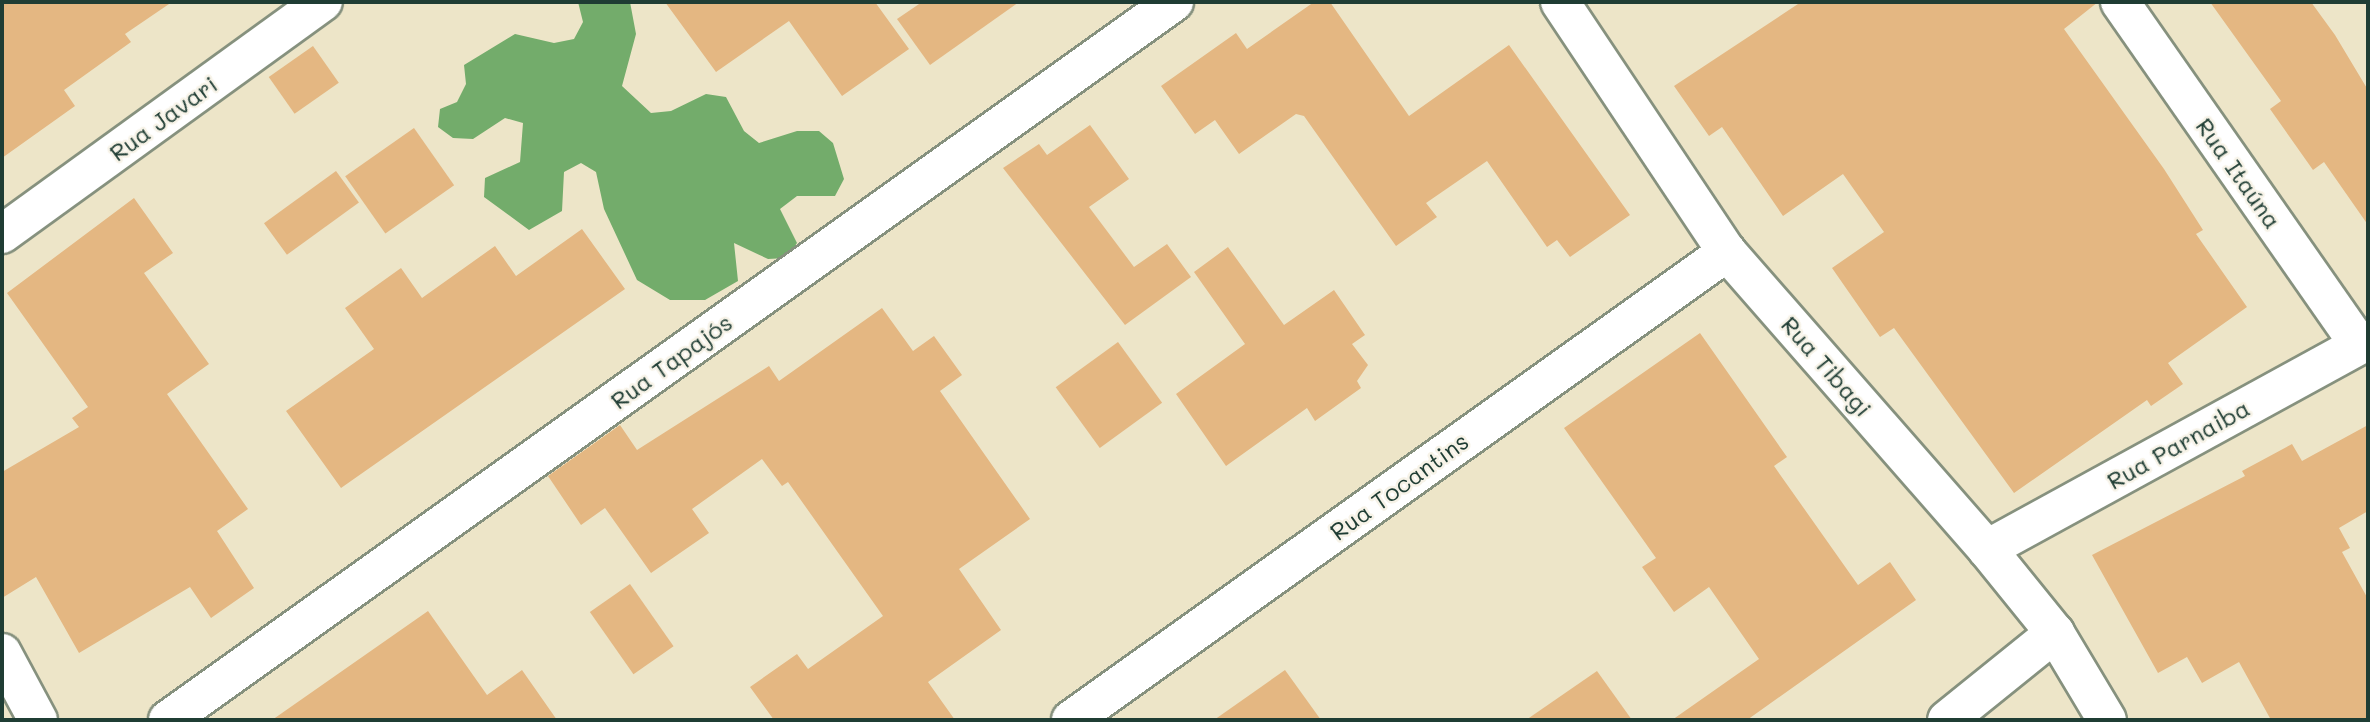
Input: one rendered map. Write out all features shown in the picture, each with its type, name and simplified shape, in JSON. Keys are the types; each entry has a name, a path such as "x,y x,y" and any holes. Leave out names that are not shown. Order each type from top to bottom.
{"street":[{"name":"Rua Javari","path":"2,234 323,2"},
{"name":"Rua Tapajós","path":"168,720 1174,2"},
{"name":"Rua Tibagi","path":"1560,2 1727,252 1987,549 2055,632 2107,720"},
{"name":"Rua Itaúna","path":"2119,2 2364,342"},
{"name":"Rua Tocantins","path":"1071,720 1727,252"},
{"name":"Rua Parnaiba","path":"1987,549 2364,342"},
{"path":"1947,720 2055,632"},
{"path":"2,653 38,720"}],"green space":[{"path":"578,2 630,2 636,34 622,86 651,113 671,111 706,94 726,97 744,131 759,143 797,131 819,131 833,143 844,179 835,196 797,196 780,209 797,243 786,258 768,259 734,243 738,281 705,300 670,300 637,280 604,209 596,172 581,163 564,172 562,211 529,230 484,197 485,178 520,162 523,123 505,118 473,139 453,138 438,127 440,109 457,102 466,84 464,65 515,34 554,43 574,39 583,22"}],"building":[{"path":"2,2 172,2 125,34 131,42 64,90 75,106 2,158"},
{"path":"665,2 875,2 909,49 842,96 789,21 716,72"},
{"path":"922,2 1019,2 930,65 897,19"},
{"path":"1314,2 1330,2 1409,116 1509,45 1630,215 1570,257 1557,240 1547,247 1487,161 1426,203 1437,217 1396,246 1304,116 1296,114 1239,154 1215,120 1195,134 1161,86 1236,33 1247,49"},
{"path":"1801,2 2098,2 2064,29 2164,169 2203,230 2196,234 2247,307 2168,363 2183,384 2151,406 2147,400 2014,493 1894,328 1880,337 1832,268 1884,232 1843,174 1783,216 1722,127 1709,136 1674,86"},
{"path":"2210,2 2311,2 2335,35 2368,90 2368,225 2324,162 2313,170 2270,109 2281,101"},
{"path":"313,46 339,83 295,114 269,77"},
{"path":"1090,125 1129,179 1089,207 1134,267 1167,244 1191,277 1125,325 1003,168 1039,144 1047,155"},
{"path":"414,128 454,185 385,234 345,176"},
{"path":"336,171 359,203 287,255 264,223"},
{"path":"134,198 173,253 144,273 209,364 167,394 248,509 217,531 254,588 211,618 190,587 79,653 36,577 2,598 2,472 79,427 72,418 88,407 7,293"},
{"path":"582,229 625,289 341,488 286,411 374,349 345,308 401,268 422,298 495,246 516,276"},
{"path":"1228,247 1284,325 1334,290 1365,335 1352,344 1368,365 1357,381 1361,388 1315,421 1307,408 1226,466 1176,394 1245,344 1194,272"},
{"path":"882,308 913,351 934,336 962,375 940,391 1030,519 959,569 1001,630 928,682 955,720 774,720 750,687 797,654 808,669 883,616 788,482 782,486 762,459 692,509 709,533 651,573 605,508 581,525 548,476 620,425 637,450 769,366 779,381"},
{"path":"1700,333 1787,457 1774,466 1858,585 1890,562 1916,600 1747,720 1672,720 1759,659 1709,587 1674,612 1642,567 1656,558 1564,428"},
{"path":"1118,342 1162,403 1100,448 1056,387"},
{"path":"2368,425 2368,511 2339,528 2350,548 2342,552 2368,599 2368,720 2271,720 2239,662 2202,683 2187,657 2158,673 2092,555 2245,476 2242,471 2292,444 2302,461"},
{"path":"630,584 674,646 633,674 590,612"},
{"path":"428,611 487,695 522,670 557,720 272,720"},
{"path":"1285,670 1321,720 1214,720"},
{"path":"1597,671 1632,720 1526,720"}]}
